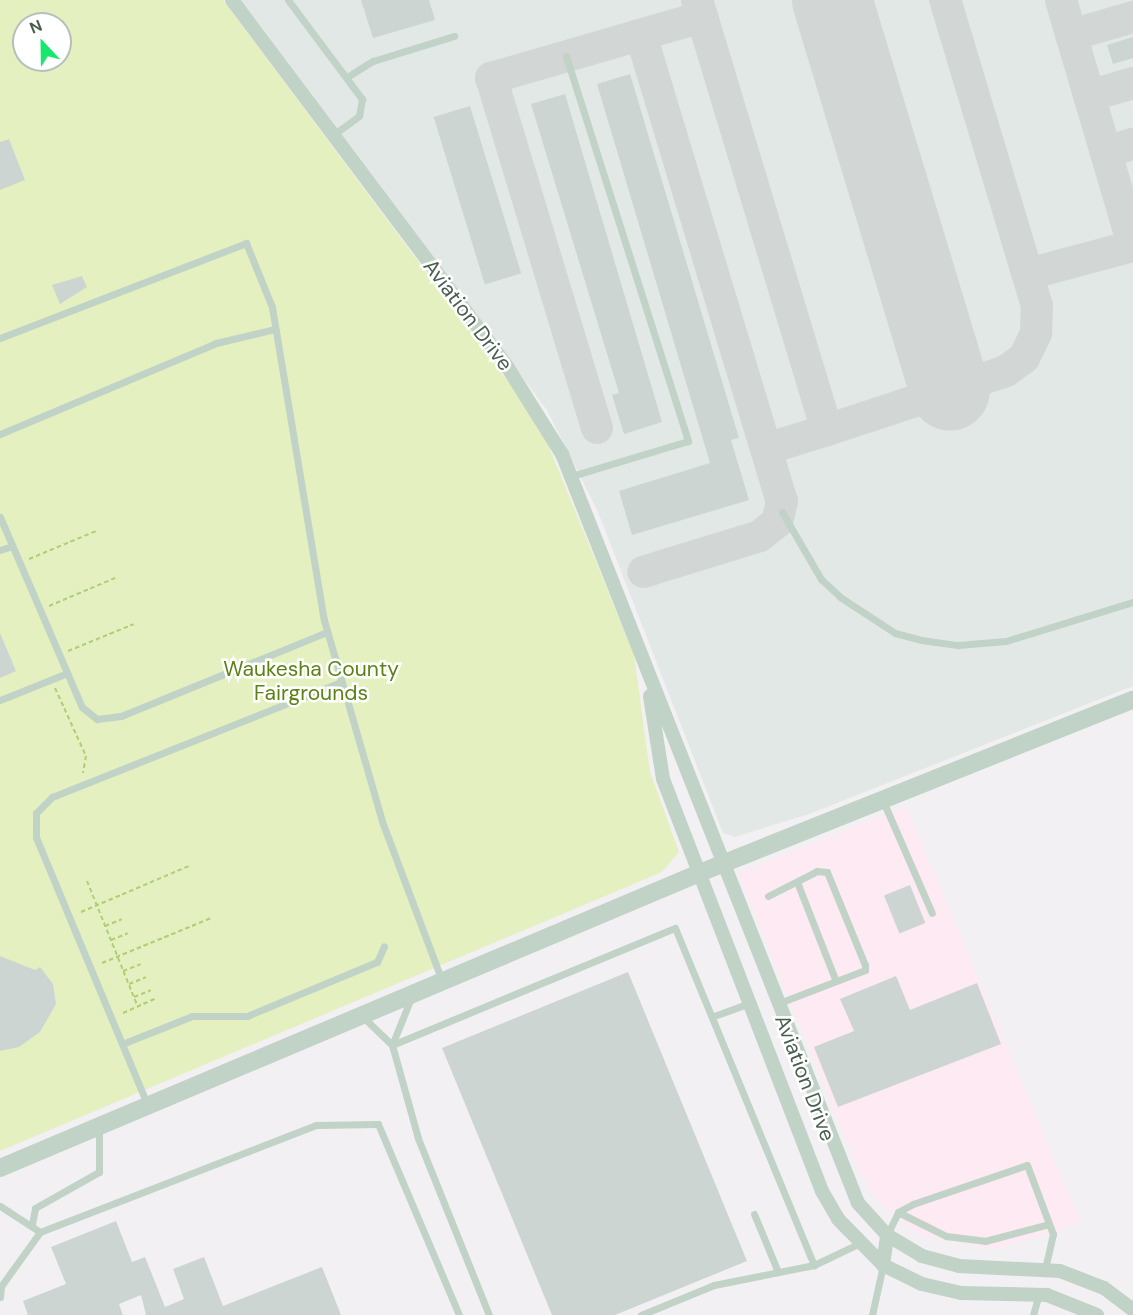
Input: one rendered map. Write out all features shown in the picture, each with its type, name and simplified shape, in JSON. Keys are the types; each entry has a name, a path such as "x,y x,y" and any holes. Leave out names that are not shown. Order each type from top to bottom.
{"street":[{"name":"Aviation Drive","path":"232,0 520,385 572,476 721,865 847,1184 887,1235 940,1263 1045,1269 1084,1279 1133,1310"},
{"name":"Aviation Drive","path":"646,665 659,765 698,874 822,1191 858,1244 883,1265 944,1290 1039,1294 1097,1315"},
{"path":"0,1168 698,874 1133,700"},
{"path":"748,1003 774,999"},
{"path":"883,1265 887,1235"},
{"path":"1039,1294 1045,1269"}],"lane":[{"path":"288,0 362,99 362,111 333,135"},
{"path":"347,77 373,61 454,36"},
{"path":"566,56 688,441 572,476"},
{"path":"0,338 246,243 256,258 275,329 327,632 383,824 442,981"},
{"path":"0,434 216,343 275,329"},
{"path":"782,513 821,579 840,597 895,633 921,640 958,645 1006,641 1133,603"},
{"path":"0,517 82,707 108,720 327,632"},
{"path":"0,550 12,546"},
{"path":"0,700 67,673"},
{"path":"148,1106 36,837 36,813 52,797 341,682"},
{"path":"882,799 932,913"},
{"path":"768,896 817,871 827,872 865,965 865,970 774,999"},
{"path":"797,882 835,979"},
{"path":"392,1045 675,928 714,1016 814,1264"},
{"path":"122,1044 192,1016 247,1016 377,962 384,946"},
{"path":"392,1045 413,993"},
{"path":"714,1016 748,1003"},
{"path":"361,1015 392,1045 418,1138 489,1315"},
{"path":"0,1297 1,1286 40,1232 316,1125 378,1124 459,1315"},
{"path":"32,1224 35,1208 99,1172 99,1126"},
{"path":"887,1235 898,1212 1027,1165 1053,1234 1045,1269"},
{"path":"1,1210 32,1224 40,1232"},
{"path":"898,1212 946,1236 985,1241 1050,1224"},
{"path":"754,1214 778,1272"},
{"path":"641,1315 714,1285 814,1264 858,1244"},
{"path":"872,1315 883,1265"},
{"path":"1034,1315 1039,1294"}],"path":[{"path":"28,559 96,531"},
{"path":"48,606 115,579"},
{"path":"67,652 134,624"},
{"path":"55,688 86,756 82,773"},
{"path":"81,912 189,866"},
{"path":"87,881 138,1006"},
{"path":"102,963 211,918"},
{"path":"105,926 122,919"},
{"path":"111,940 128,933"},
{"path":"123,971 141,964"},
{"path":"129,984 146,977"},
{"path":"134,997 152,990"},
{"path":"123,1013 155,999"}],"shaded area":[{"path":"240,0 1133,0 1133,686 809,814 735,837 723,833 598,512 547,410"},
{"path":"906,806 1081,1223 996,1249 919,1235 878,1201 858,1169 738,873"}],"green space":[{"name":"Waukesha County Fairgrounds","path":"0,0 223,0 509,383 547,442 634,655 650,772 679,852 662,872 0,1151"}],"building":[{"path":"361,0 429,0 435,20 373,38"},
{"path":"1133,37 1133,58 1113,64 1107,45"},
{"path":"630,74 739,438 731,440 749,500 632,535 619,491 710,463 597,84"},
{"path":"565,94 662,422 624,434 612,395 619,393 531,104"},
{"path":"470,106 521,273 485,284 434,117"},
{"path":"9,139 25,180 0,190 0,142"},
{"path":"82,276 87,287 60,304 52,285"},
{"path":"0,633 16,671 0,678"},
{"path":"910,885 925,923 899,934 884,895"},
{"path":"0,956 35,970 40,967 53,984 56,1004 40,1032 19,1047 0,1051"},
{"path":"628,972 747,1261 615,1315 552,1315 442,1048"},
{"path":"896,976 910,1010 977,983 1001,1044 838,1107 814,1047 854,1031 840,999"},
{"path":"116,1221 132,1262 145,1257 165,1307 184,1299 173,1269 204,1257 223,1306 322,1267 341,1315 146,1315 141,1295 119,1304 123,1315 28,1315 23,1301 66,1284 51,1247"}],"taxiway":[{"path":"697,0 827,430 1006,371 1024,358 1036,333 1037,306 945,0"},
{"path":"1061,0 1133,245"},
{"path":"597,428 491,78 702,17"},
{"path":"1071,35 1133,17"},
{"path":"641,35 782,501 777,522 760,536 643,572"},
{"path":"1089,96 1133,83"},
{"path":"1106,152 1133,144"},
{"path":"1028,274 1133,246"},
{"path":"766,449 827,430"}],"runway":[{"path":"832,0 950,391"}]}
